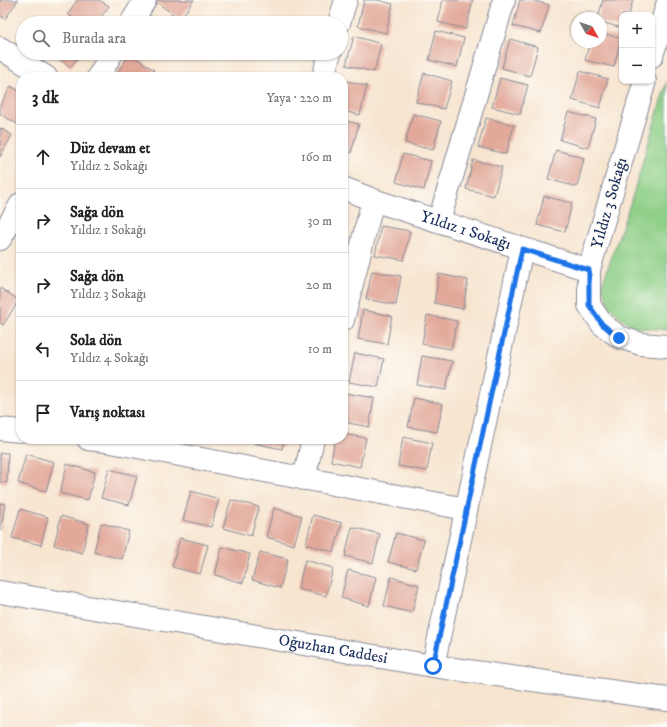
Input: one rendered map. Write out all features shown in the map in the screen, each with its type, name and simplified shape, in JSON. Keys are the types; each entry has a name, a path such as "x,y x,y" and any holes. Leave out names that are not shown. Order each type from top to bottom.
{"street":[{"path":"135,16 145,0"},
{"path":"341,16 346,0"},
{"path":"439,221 504,0"},
{"path":"654,48 667,5"},
{"path":"0,48 16,58"},
{"path":"19,60 38,72"},
{"path":"101,72 108,60"},
{"path":"324,72 328,60"},
{"name":"Yıldız 3 Sokağı","path":"644,84 589,270 589,305 602,324 619,338 641,344 667,346"},
{"name":"Yıldız 1 Sokağı","path":"348,190 373,200 589,270"},
{"path":"348,300 373,200"},
{"path":"0,239 16,212"},
{"path":"433,666 522,249"},
{"path":"0,429 16,431"},
{"path":"149,444 163,445 304,479 466,510"},
{"path":"304,479 312,444"},
{"name":"Oğuzhan Caddesi","path":"0,592 433,666 667,699"}],"green space":[{"path":"667,81 667,330 633,327 610,308 602,285 631,201"}],"building":[{"path":"0,0 18,0 5,19 0,15"},
{"path":"77,0 99,0 109,6 102,16 71,16 68,14"},
{"path":"158,0 194,0 182,16 176,16 156,2"},
{"path":"364,0 377,0 393,4 386,33 358,26"},
{"path":"443,0 473,0 466,29 438,22"},
{"path":"520,0 531,0 549,5 541,33 513,26"},
{"path":"603,0 633,0 630,12 619,12 619,27 607,24 607,12 600,12"},
{"path":"436,31 464,38 457,67 429,60"},
{"path":"607,34 619,38 619,46 614,67 585,60 588,48 607,48"},
{"path":"354,36 381,44 374,72 346,65"},
{"path":"510,39 538,47 530,76 502,68"},
{"path":"61,60 76,60 71,67"},
{"path":"126,60 139,60 154,70 153,72 117,72"},
{"path":"580,71 608,79 600,108 572,100"},
{"path":"424,73 452,81 444,109 416,102"},
{"path":"500,78 528,85 520,114 492,107"},
{"path":"348,81 367,86 360,115 348,112"},
{"path":"11,86 16,89 16,123 0,114 0,106"},
{"path":"568,112 596,119 588,148 560,140"},
{"path":"413,114 441,121 433,150 405,143"},
{"path":"486,118 514,125 506,154 478,147"},
{"path":"348,121 359,124 351,153 348,152"},
{"path":"0,128 12,135 0,157"},
{"path":"556,150 584,158 577,187 548,179"},
{"path":"403,154 431,161 424,190 396,182"},
{"path":"473,160 502,167 494,196 466,189"},
{"path":"544,196 572,203 565,232 537,225"},
{"path":"381,226 410,231 404,260 375,255"},
{"path":"372,271 401,276 396,305 366,299"},
{"path":"439,274 468,280 463,309 434,303"},
{"path":"0,288 16,298 16,305 3,325 0,323"},
{"path":"363,310 392,316 387,344 358,339"},
{"path":"427,315 457,321 451,349 422,344"},
{"path":"355,353 384,359 378,387 349,382"},
{"path":"422,356 452,361 446,390 417,385"},
{"path":"348,394 374,398 369,427 348,423"},
{"path":"414,398 443,404 437,432 408,427"},
{"path":"348,435 366,438 360,467 331,461 334,444 348,444"},
{"path":"403,437 432,443 427,471 398,466"},
{"path":"258,444 283,444 282,449"},
{"path":"0,453 8,453 7,483 0,482"},
{"path":"26,454 54,462 46,491 18,483"},
{"path":"67,464 95,472 88,500 60,493"},
{"path":"109,469 137,476 129,505 101,498"},
{"path":"191,491 219,499 211,527 183,520"},
{"path":"231,500 259,507 251,536 223,528"},
{"path":"0,503 5,504 1,530 0,530"},
{"path":"274,508 302,516 294,545 266,537"},
{"path":"20,509 48,517 41,545 12,538"},
{"path":"313,515 342,523 334,552 306,544"},
{"path":"61,516 89,524 82,553 54,545"},
{"path":"101,523 129,531 122,559 94,552"},
{"path":"352,527 380,534 373,563 345,556"},
{"path":"396,533 424,540 416,569 388,562"},
{"path":"180,538 208,545 200,574 172,567"},
{"path":"222,547 250,554 243,583 215,575"},
{"path":"260,552 288,559 280,588 252,580"},
{"path":"305,560 333,568 326,596 298,589"},
{"path":"348,570 376,577 369,606 341,598"},
{"path":"391,577 419,585 412,613 384,606"}],"route":[{"path":"433,666 522,249 589,270 589,305 602,324 619,338"}]}
